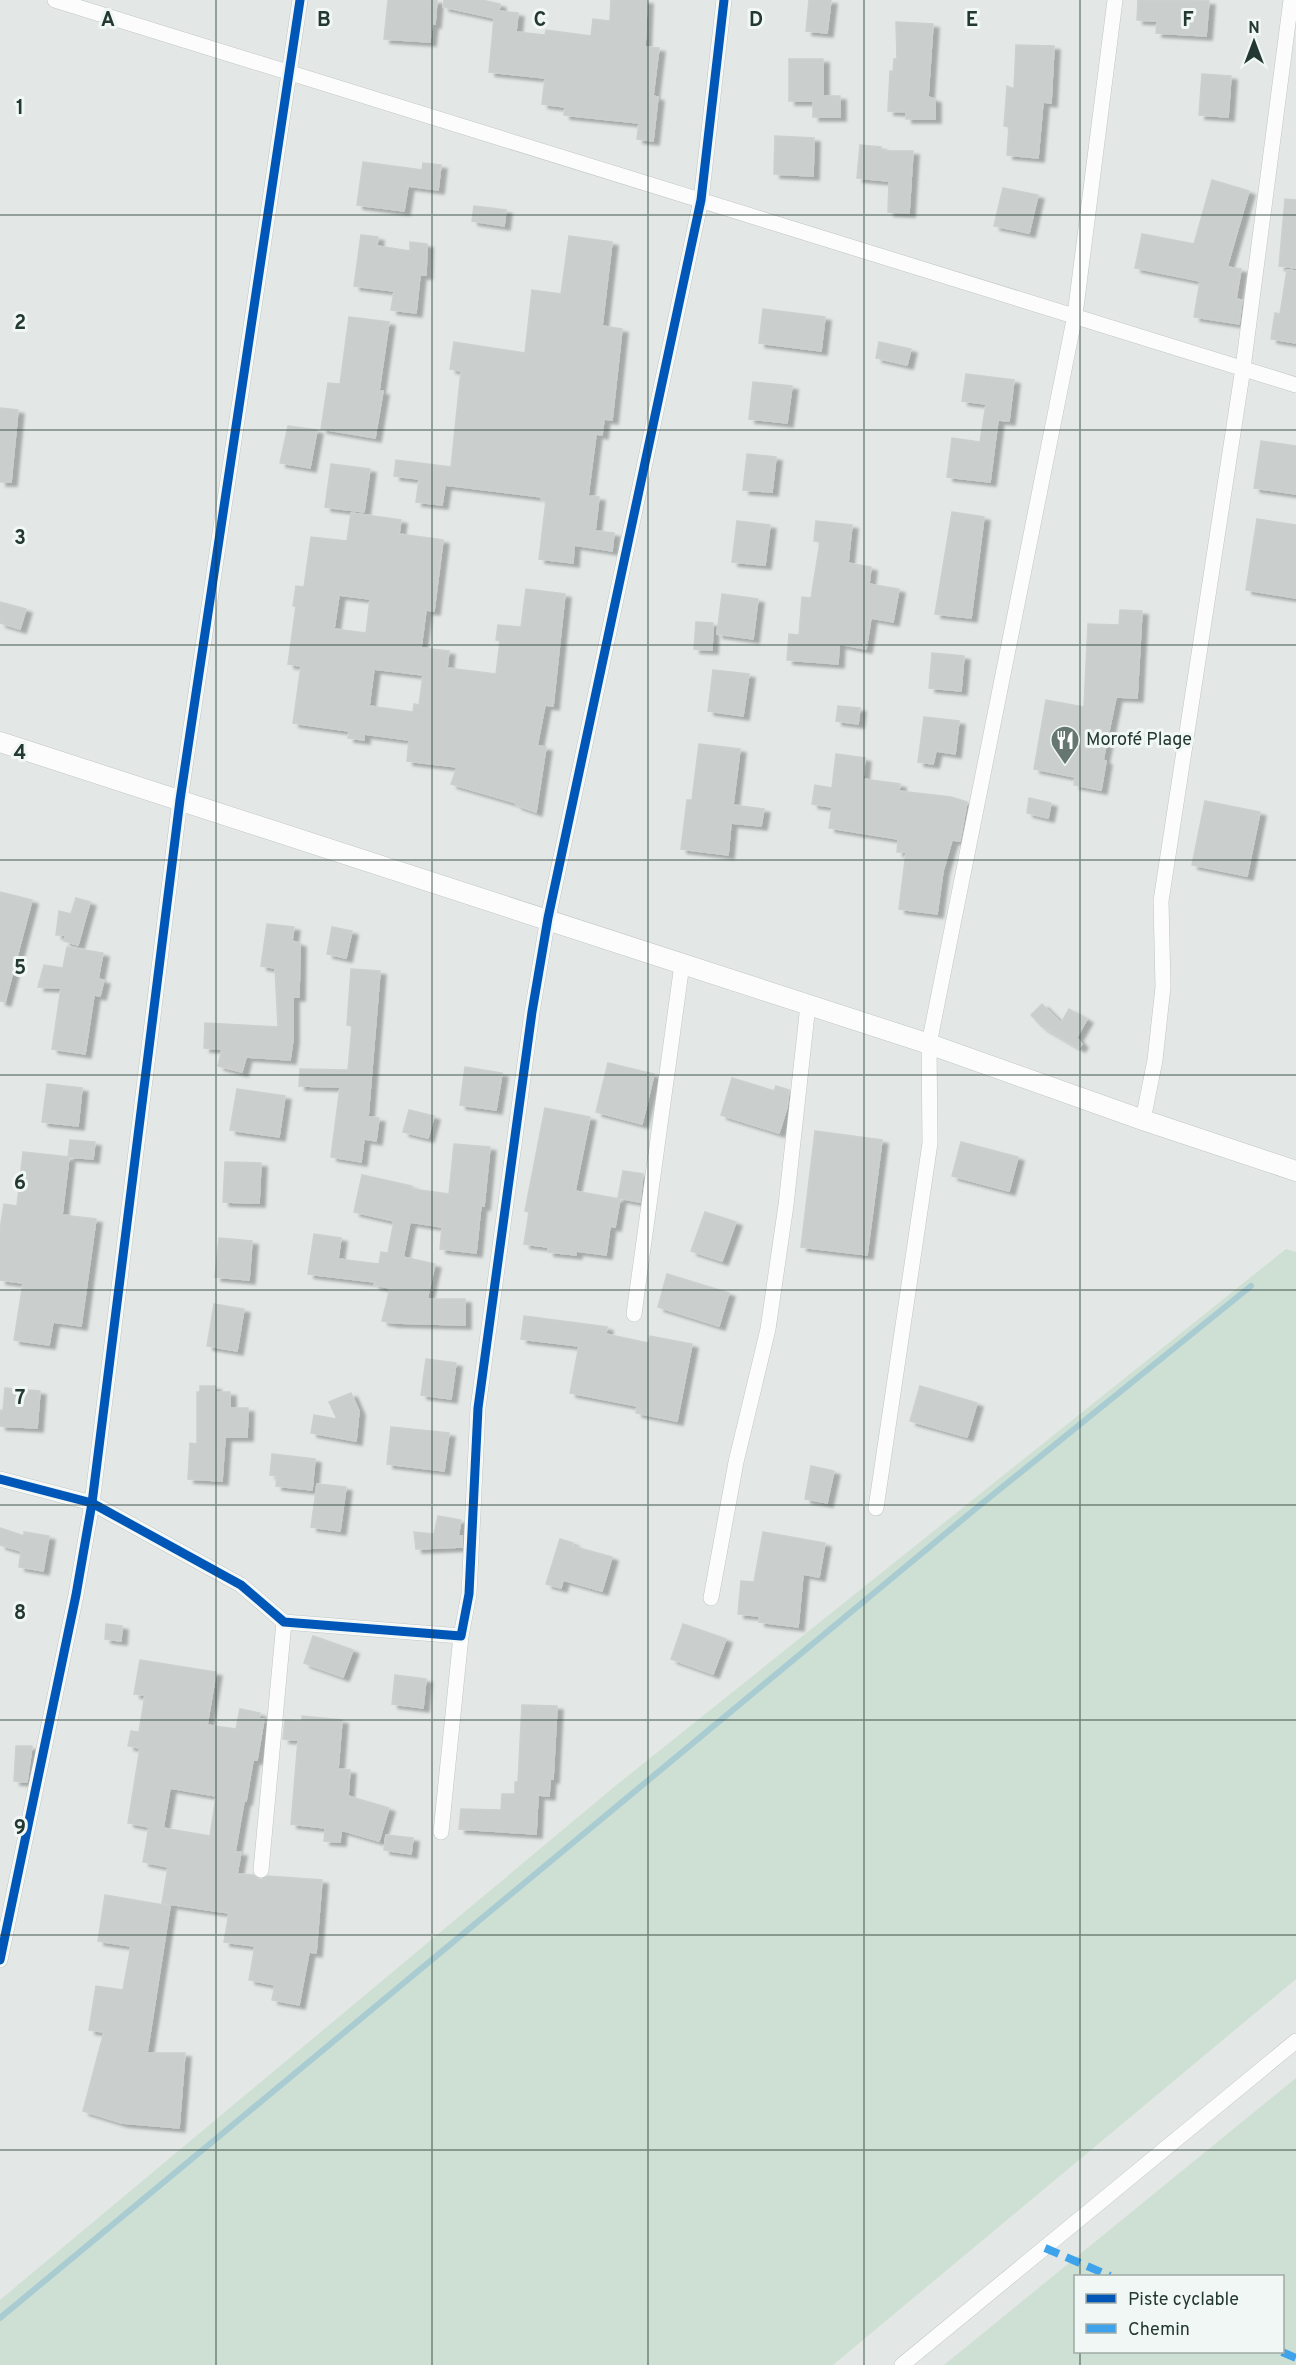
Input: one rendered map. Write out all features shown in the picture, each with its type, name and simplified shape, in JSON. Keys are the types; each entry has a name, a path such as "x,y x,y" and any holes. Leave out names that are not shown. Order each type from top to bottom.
{"street":[{"path":"55,0 1296,385"},
{"path":"0,1960 76,1595 92,1503 180,800 300,0"},
{"path":"441,1832 460,1636 469,1594 478,1408 532,1012 548,918 701,200 724,0"},
{"path":"876,1508 930,1143 929,1044 1075,315 1115,0"},
{"path":"1143,1120 1155,1060 1163,987 1161,901 1243,368 1291,0"},
{"path":"0,742 548,918 929,1044 1143,1120 1296,1171"},
{"path":"634,1314 682,964"},
{"path":"711,1598 736,1462 768,1329 786,1205 808,1005"},
{"path":"0,1479 92,1503 241,1585 284,1622 460,1636"},
{"path":"261,1870 284,1622"},
{"path":"902,2365 1296,2041"}],"green space":[{"path":"1286,1249 1296,1252 1296,1979 833,2365 0,2365 0,2300 614,1787"},
{"path":"1296,2078 1296,2365 944,2365"}],"building":[{"path":"388,0 437,0 435,24 432,24 430,42 384,39"},
{"path":"444,0 482,0 500,4 499,11 518,13 516,32 545,35 546,30 591,36 593,19 610,21 611,0 647,0 645,47 659,48 653,96 658,97 653,141 637,139 639,123 564,115 565,107 542,104 545,78 489,72 494,18 443,7"},
{"path":"809,0 831,0 827,33 806,31"},
{"path":"1138,0 1209,1 1206,36 1156,33 1157,21 1137,20"},
{"path":"896,22 933,24 928,97 935,99 935,119 906,119 906,112 888,111 890,71 893,72 894,59 897,59"},
{"path":"1016,45 1054,46 1051,103 1043,102 1038,158 1007,155 1009,127 1004,126 1007,86 1014,89"},
{"path":"789,59 823,59 823,96 840,96 840,117 813,117 813,101 789,101"},
{"path":"1202,74 1231,76 1228,117 1199,115"},
{"path":"775,136 814,138 813,176 774,174"},
{"path":"860,145 881,147 881,151 913,151 909,213 888,212 889,181 857,178"},
{"path":"363,162 422,170 423,163 441,165 438,190 408,186 404,211 357,205"},
{"path":"1212,180 1249,191 1227,267 1241,269 1236,299 1242,300 1239,324 1194,317 1200,281 1135,268 1142,234 1194,244"},
{"path":"1003,188 1038,195 1029,233 994,226"},
{"path":"1285,199 1296,200 1296,268 1279,266"},
{"path":"474,206 506,210 504,226 472,221"},
{"path":"361,235 378,237 377,246 410,251 410,242 427,244 426,275 420,275 416,313 391,310 394,291 354,286"},
{"path":"569,236 612,242 602,326 622,329 612,420 604,419 602,435 596,434 588,496 599,497 595,531 614,533 612,551 574,545 573,563 539,559 546,501 541,500 542,497 445,485 442,505 416,502 419,479 394,476 396,460 451,467 461,371 450,369 454,342 525,353 532,290 561,294"},
{"path":"1287,270 1296,271 1296,343 1271,339 1275,313 1280,314"},
{"path":"763,309 825,317 821,351 759,343"},
{"path":"349,317 389,322 379,391 383,391 375,438 321,429 328,383 340,384"},
{"path":"879,342 911,349 907,365 876,358"},
{"path":"966,374 1014,380 1009,421 998,420 990,482 947,477 952,438 980,442 986,404 962,401"},
{"path":"753,382 792,386 787,423 749,419"},
{"path":"0,408 18,410 11,482 0,482"},
{"path":"288,426 317,430 310,468 280,463"},
{"path":"1261,441 1296,446 1296,494 1254,488"},
{"path":"747,454 776,457 772,492 743,490"},
{"path":"331,464 370,469 364,512 325,507"},
{"path":"952,512 984,517 971,618 935,614"},
{"path":"351,513 401,520 399,534 443,540 434,611 426,610 421,648 449,651 447,668 496,674 500,641 496,640 498,625 521,627 526,589 565,594 553,706 545,705 537,746 546,747 536,812 516,805 516,803 451,784 457,767 407,761 409,740 364,734 364,740 348,738 349,731 293,723 301,666 288,664 296,606 293,606 296,586 304,587 311,537 347,541","holes":["339,595 370,599 366,633 334,629","374,669 423,675 419,705 414,704 413,712 369,706"]},
{"path":"1257,519 1296,525 1296,598 1246,590"},
{"path":"737,521 770,525 765,565 732,562"},
{"path":"816,521 852,525 848,563 871,567 869,584 899,589 893,622 871,618 866,649 839,644 838,664 787,660 789,634 799,635 802,597 811,598 820,542 814,541"},
{"path":"722,594 758,599 753,639 717,634"},
{"path":"0,602 26,609 20,629 0,623"},
{"path":"1120,610 1142,611 1137,698 1116,697 1103,760 1106,761 1101,790 1074,785 1075,777 1034,769 1046,700 1084,707 1088,624 1119,625"},
{"path":"696,622 713,623 712,650 694,649"},
{"path":"932,653 964,656 961,691 929,688"},
{"path":"713,670 749,674 743,716 708,711"},
{"path":"838,706 860,708 858,724 836,721"},
{"path":"924,717 959,721 955,754 936,751 933,764 918,762"},
{"path":"699,744 740,749 733,805 764,809 761,826 731,823 728,855 681,849 687,800 692,800"},
{"path":"836,754 865,758 863,779 900,784 899,791 951,797 967,802 960,841 952,840 943,871 937,914 899,909 906,852 897,852 898,839 829,828 832,807 812,804 815,785 832,788"},
{"path":"1029,798 1051,803 1048,818 1027,813"},
{"path":"1205,801 1260,812 1247,876 1192,865"},
{"path":"0,892 32,900 5,1002 0,1001"},
{"path":"76,898 90,902 78,945 64,941 66,935 56,935 59,911 71,914"},
{"path":"267,924 294,927 292,941 300,943 299,997 293,997 293,1039 290,1060 246,1057 242,1072 218,1066 222,1049 204,1048 205,1023 278,1027 275,968 261,966"},
{"path":"332,927 352,931 346,958 327,954"},
{"path":"67,947 103,953 98,979 104,980 100,996 94,995 85,1054 52,1049 61,988 38,987 44,965 63,968"},
{"path":"351,969 380,971 368,1117 379,1118 376,1141 364,1139 361,1162 331,1157 340,1087 299,1086 300,1069 348,1070 352,1026 347,1025"},
{"path":"1042,1004 1061,1023 1069,1009 1087,1019 1077,1037 1073,1034 1082,1044 1079,1048 1041,1026 1031,1015"},
{"path":"608,1063 654,1074 642,1124 596,1112"},
{"path":"465,1067 502,1073 496,1110 460,1105"},
{"path":"732,1078 774,1091 776,1086 789,1090 787,1107 779,1133 721,1115"},
{"path":"47,1084 82,1088 78,1126 42,1122"},
{"path":"237,1089 285,1096 279,1137 230,1130"},
{"path":"545,1108 590,1117 575,1191 620,1199 615,1227 610,1226 606,1255 576,1251 576,1255 548,1252 548,1247 524,1244 529,1212 525,1211"},
{"path":"409,1110 434,1116 428,1138 403,1132"},
{"path":"815,1131 882,1140 867,1255 801,1247"},
{"path":"70,1140 95,1142 93,1159 68,1157"},
{"path":"961,1142 1018,1157 1009,1191 952,1176"},
{"path":"454,1144 490,1147 476,1253 440,1249 442,1227 410,1222 403,1257 435,1264 427,1299 465,1299 465,1325 382,1321 390,1288 374,1285 375,1282 308,1274 314,1234 341,1238 338,1259 379,1264 381,1252 388,1253 394,1221 354,1212 362,1175 412,1186 412,1189 449,1194"},
{"path":"23,1152 69,1157 62,1215 96,1219 81,1326 53,1322 49,1345 14,1340 23,1283 0,1280 0,1229 4,1204 17,1206"},
{"path":"225,1162 261,1163 259,1203 223,1202"},
{"path":"623,1171 643,1174 640,1202 618,1198"},
{"path":"705,1212 736,1222 722,1261 691,1251"},
{"path":"219,1238 252,1241 249,1280 215,1277"},
{"path":"667,1274 729,1293 719,1326 658,1307"},
{"path":"214,1304 244,1309 237,1351 207,1346"},
{"path":"524,1316 607,1327 606,1334 648,1343 650,1336 692,1344 677,1421 636,1413 637,1406 570,1393 579,1346 521,1339"},
{"path":"426,1359 456,1363 451,1399 421,1395"},
{"path":"200,1386 215,1386 215,1392 230,1392 230,1408 248,1408 247,1437 225,1437 222,1481 188,1479 190,1443 197,1444 197,1392 200,1392"},
{"path":"920,1386 977,1403 967,1437 910,1421"},
{"path":"5,1388 40,1391 37,1428 0,1426 0,1410 3,1411"},
{"path":"351,1393 359,1411 356,1441 311,1433 314,1415 337,1419 329,1402"},
{"path":"391,1427 449,1433 444,1471 387,1464"},
{"path":"272,1454 315,1459 312,1490 276,1486 277,1476 270,1475"},
{"path":"811,1466 834,1471 827,1503 805,1499"},
{"path":"317,1484 346,1487 340,1531 311,1527"},
{"path":"438,1516 461,1520 458,1536 462,1536 462,1547 416,1549 414,1532 434,1534"},
{"path":"0,1528 24,1536 24,1532 49,1536 43,1571 19,1567 21,1551 0,1545"},
{"path":"763,1532 825,1543 819,1577 803,1574 798,1627 759,1622 759,1616 738,1614 741,1581 754,1582"},
{"path":"560,1539 573,1543 572,1546 612,1557 602,1591 563,1580 561,1588 546,1584"},
{"path":"106,1624 122,1626 121,1641 105,1639"},
{"path":"683,1624 726,1639 713,1674 671,1659"},
{"path":"313,1636 353,1650 343,1677 304,1663"},
{"path":"140,1660 216,1672 207,1725 236,1729 240,1709 260,1713 259,1719 264,1719 257,1760 253,1760 246,1801 244,1801 235,1852 241,1852 237,1874 253,1875 261,1880 268,1876 322,1880 316,1953 309,1952 299,2005 272,2000 275,1985 249,1980 255,1946 224,1942 229,1913 162,1903 168,1867 143,1862 149,1827 128,1823 140,1748 128,1746 131,1731 139,1732 145,1695 134,1694","holes":["170,1788 216,1796 210,1836 163,1828"]},
{"path":"395,1675 426,1679 423,1708 392,1704"},
{"path":"522,1705 557,1706 553,1779 550,1779 549,1796 538,1795 536,1834 459,1829 461,1809 501,1810 502,1794 515,1794 515,1782 518,1782"},
{"path":"302,1716 342,1720 338,1769 350,1770 348,1796 389,1808 379,1841 341,1830 340,1842 324,1841 325,1828 291,1824 298,1740 283,1739 285,1720 302,1721"},
{"path":"16,1746 32,1746 27,1782 14,1781"},
{"path":"386,1835 413,1838 411,1854 384,1850"},
{"path":"105,1895 170,1906 147,2053 185,2053 179,2128 122,2123 83,2111 104,2032 89,2030 96,1986 123,1990 131,1946 98,1941"}],"waterway":[{"path":"0,2318 974,1510 1251,1286"}],"marked path":[{"path":"1045,2248 1108,2275"},
{"path":"1284,2353 1296,2358"}],"cycle path":[{"path":"0,1960 76,1595 92,1503 180,800 300,0"},
{"path":"0,1479 92,1503 241,1585 284,1622 461,1636 469,1594 478,1408 532,1012 548,918 701,200 724,0"}],"place":[{"name":"Morofé Plage","path":"1065,766"}]}
